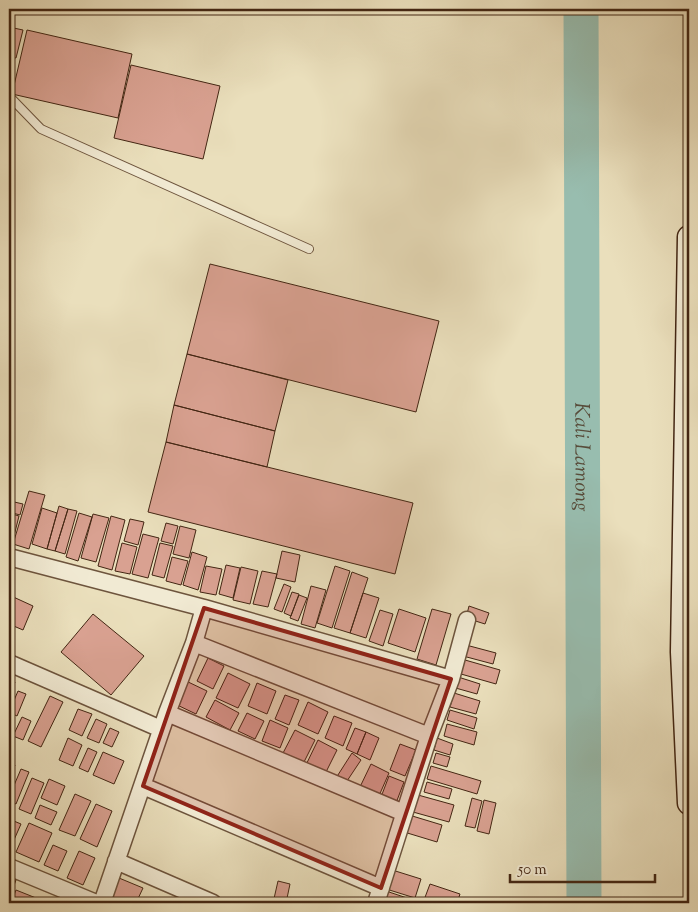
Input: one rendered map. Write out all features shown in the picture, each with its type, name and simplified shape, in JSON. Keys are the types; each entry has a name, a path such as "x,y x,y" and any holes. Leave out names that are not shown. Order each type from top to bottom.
{"street":[{"path":"689,237 686,655 689,803"},
{"path":"9,557 204,608 451,679"},
{"path":"102,903 167,713 194,643 204,608"},
{"path":"143,786 379,896 429,736 451,679 466,620"},
{"path":"194,643 429,736"},
{"path":"9,663 162,729"},
{"path":"167,713 404,813"},
{"path":"116,861 213,903"},
{"path":"9,867 96,903"}],"lane":[{"path":"9,96 41,129 309,249"}],"highlighted area":[{"path":"204,608 451,679 381,888 143,786"}],"building":[{"path":"9,27 23,30 16,58 9,57"},
{"path":"27,30 132,54 118,118 12,94"},
{"path":"131,65 220,86 203,159 114,138"},
{"path":"210,264 439,321 416,412 187,354"},
{"path":"187,354 288,380 275,431 174,405"},
{"path":"174,405 275,431 267,467 166,442"},
{"path":"166,442 413,503 395,574 148,512"},
{"path":"29,491 45,495 29,549 13,544"},
{"path":"10,501 23,504 20,515 9,512"},
{"path":"59,506 68,509 55,551 47,549"},
{"path":"42,508 57,513 47,549 32,544"},
{"path":"68,509 77,511 65,554 55,551"},
{"path":"9,513 19,516 14,536 9,535"},
{"path":"79,513 92,517 78,561 66,557"},
{"path":"93,514 109,518 96,562 81,558"},
{"path":"111,516 125,520 112,570 98,566"},
{"path":"130,519 144,522 138,545 124,541"},
{"path":"166,523 178,526 173,544 161,541"},
{"path":"180,526 196,530 189,558 173,554"},
{"path":"143,534 159,538 148,578 132,574"},
{"path":"122,543 137,547 130,574 115,571"},
{"path":"160,543 173,546 164,578 152,575"},
{"path":"282,551 300,555 295,582 276,578"},
{"path":"192,552 207,557 198,590 183,585"},
{"path":"172,557 188,561 181,585 166,581"},
{"path":"226,565 240,568 233,598 219,594"},
{"path":"206,566 222,569 216,595 200,592"},
{"path":"335,566 350,571 332,628 317,623"},
{"path":"241,567 258,571 250,604 233,600"},
{"path":"262,571 277,574 268,607 253,604"},
{"path":"352,572 368,578 350,633 334,628"},
{"path":"284,584 291,587 282,612 274,609"},
{"path":"311,586 326,590 315,628 301,624"},
{"path":"292,592 299,594 291,616 284,613"},
{"path":"363,593 379,598 366,638 350,633"},
{"path":"9,595 33,606 23,630 9,624"},
{"path":"299,595 307,598 298,621 290,618"},
{"path":"469,606 489,613 485,624 466,618"},
{"path":"399,609 426,618 415,652 388,643"},
{"path":"432,609 451,614 436,665 417,659"},
{"path":"380,610 393,614 383,646 369,641"},
{"path":"93,614 144,656 111,695 61,652"},
{"path":"466,645 496,653 493,664 463,656"},
{"path":"208,658 224,666 213,689 197,681"},
{"path":"458,658 500,670 496,684 454,672"},
{"path":"228,673 250,684 238,708 216,698"},
{"path":"455,676 480,684 477,694 452,687"},
{"path":"9,679 15,682 9,696"},
{"path":"184,680 207,691 196,714 173,703"},
{"path":"257,683 276,691 267,714 248,706"},
{"path":"18,691 26,694 17,716 9,712"},
{"path":"454,693 480,701 476,714 450,707"},
{"path":"285,695 299,700 289,725 275,719"},
{"path":"50,696 63,702 41,747 28,741"},
{"path":"215,700 239,713 230,730 206,717"},
{"path":"308,702 328,712 318,734 298,725"},
{"path":"78,709 92,714 82,736 69,730"},
{"path":"450,710 477,718 474,729 447,720"},
{"path":"247,713 264,721 255,739 238,731"},
{"path":"334,716 352,723 343,746 325,738"},
{"path":"22,717 31,721 23,740 13,736"},
{"path":"96,719 107,724 99,743 87,738"},
{"path":"270,720 288,728 280,748 262,741"},
{"path":"447,724 477,732 474,745 444,736"},
{"path":"110,728 119,732 112,747 103,743"},
{"path":"355,728 366,732 357,754 346,749"},
{"path":"295,730 315,740 302,766 282,755"},
{"path":"366,732 379,738 370,760 357,754"},
{"path":"68,738 82,745 73,766 59,760"},
{"path":"437,738 453,744 450,755 434,750"},
{"path":"318,740 337,750 323,778 304,769"},
{"path":"400,744 416,750 405,776 390,770"},
{"path":"88,748 97,752 88,772 79,768"},
{"path":"103,752 124,761 114,784 93,775"},
{"path":"352,753 361,760 345,784 336,778"},
{"path":"436,753 450,757 447,767 433,763"},
{"path":"9,763 15,765 9,783"},
{"path":"371,764 389,773 378,798 359,789"},
{"path":"431,766 481,781 477,794 427,779"},
{"path":"21,769 29,772 16,804 9,801 9,797"},
{"path":"389,776 404,782 396,803 381,797"},
{"path":"32,778 44,783 31,814 19,809"},
{"path":"49,779 65,786 57,805 41,798"},
{"path":"427,782 452,789 449,799 424,792"},
{"path":"75,794 91,801 75,836 59,830"},
{"path":"418,795 454,805 449,822 413,812"},
{"path":"472,798 482,801 475,828 465,826"},
{"path":"484,800 496,803 489,834 477,831"},
{"path":"96,804 112,811 97,847 80,839"},
{"path":"40,805 57,812 51,825 35,818"},
{"path":"409,815 442,825 437,842 404,832"},
{"path":"9,819 21,824 10,849 9,848"},
{"path":"29,823 52,833 39,862 16,852"},
{"path":"53,845 67,851 58,871 44,865"},
{"path":"79,851 95,858 83,885 67,878"},
{"path":"389,869 421,879 415,898 383,888"},
{"path":"9,877 16,880 9,899"},
{"path":"119,878 143,888 136,903 108,903"},
{"path":"278,881 290,884 286,903 273,903"},
{"path":"430,884 460,894 457,903 436,903 424,900"},
{"path":"16,890 36,898 34,903 11,903"},
{"path":"383,890 416,901 415,903 379,903"}],"waterway":[{"name":"Kali Lamong","path":"581,9 584,903"}]}
